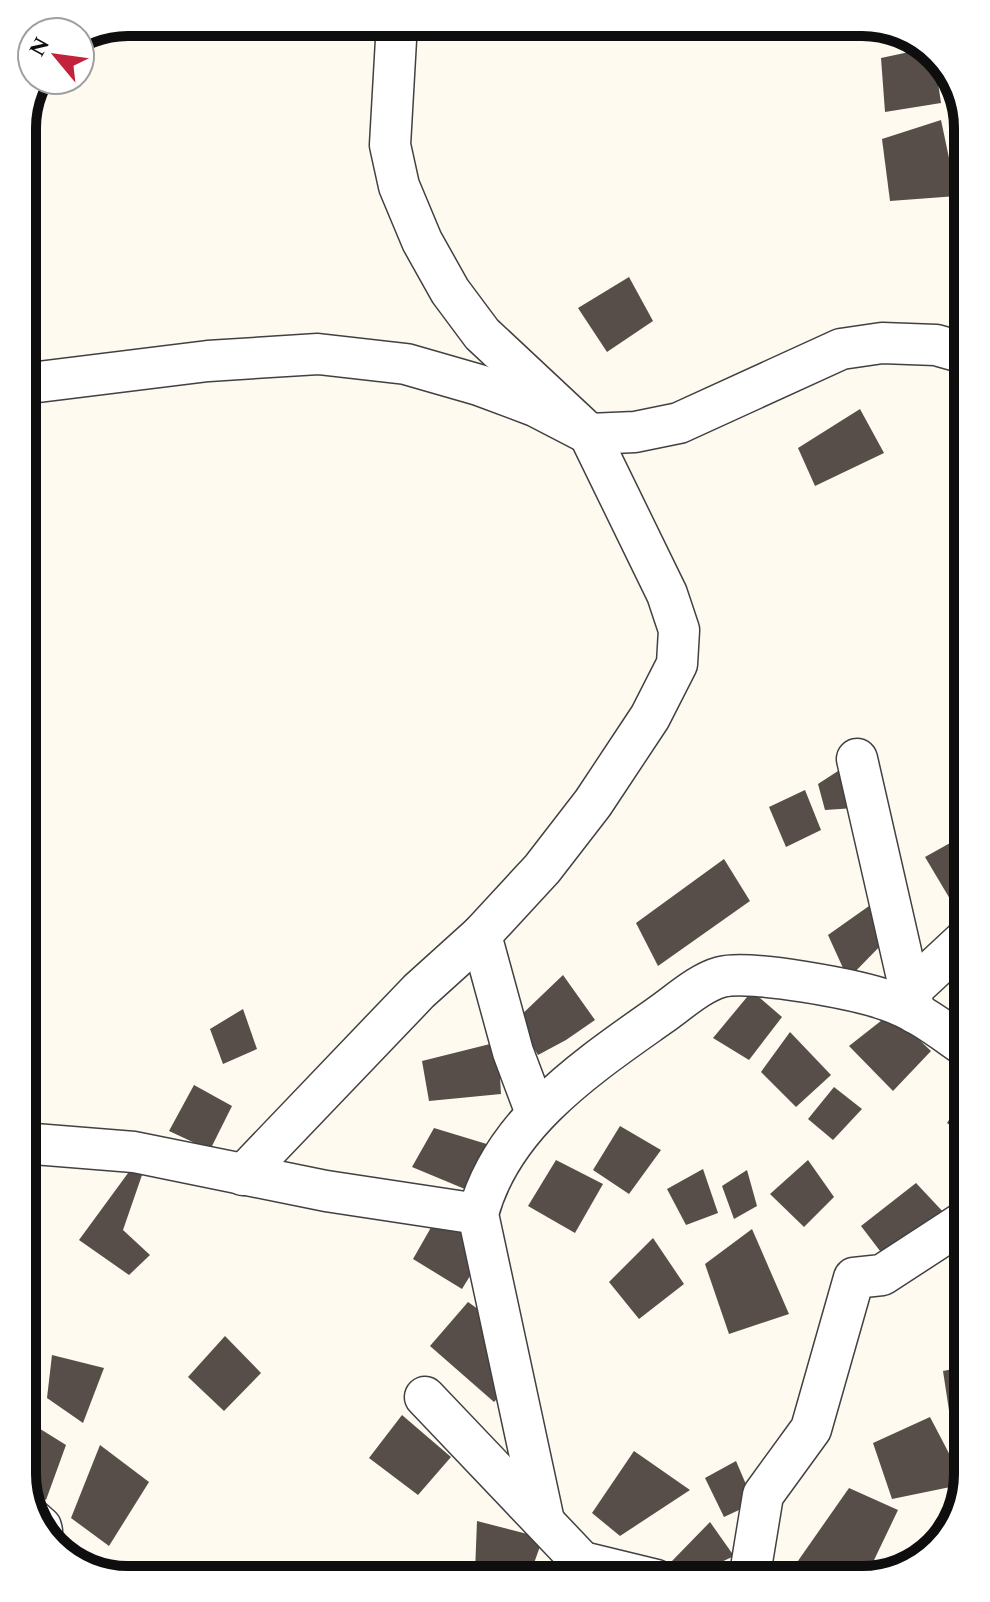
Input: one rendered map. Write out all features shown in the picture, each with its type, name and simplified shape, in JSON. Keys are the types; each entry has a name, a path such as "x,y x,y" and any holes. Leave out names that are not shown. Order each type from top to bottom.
{"street":[{"path":"243,1175 408,1002 481,935 542,869 593,803 650,717 677,664 679,630 667,594 589,434 482,334 450,291 422,241 399,186 390,145 396,36"},
{"path":"36,382 208,361 318,354 406,364 479,385 535,406 589,434 635,432 679,423 841,349 882,343 936,345 954,350"},
{"path":"857,759 913,1002 954,1036"},
{"path":"481,935 513,1052 536,1113"},
{"path":"913,1002 954,954"},
{"path":"544,1521 478,1214 485,1187 510,1145 536,1113 626,1039 720,977 767,977 889,1001 913,1002"},
{"path":"36,1144 134,1152 326,1191 478,1214"},
{"path":"751,1566 763,1495 811,1429 854,1278 882,1275 954,1228"},
{"path":"425,1397 544,1521 574,1566"}],"building":[{"path":"913,51 937,74 941,103 885,112 881,58"},
{"path":"941,120 954,182 954,196 890,201 882,139"},
{"path":"629,277 653,321 607,352 578,308"},
{"path":"860,409 884,453 815,486 798,448"},
{"path":"838,771 855,808 825,810 818,784"},
{"path":"805,790 821,830 786,847 769,807"},
{"path":"954,841 954,897 950,899 925,857"},
{"path":"724,859 750,901 658,966 636,923"},
{"path":"869,906 886,940 848,979 828,935"},
{"path":"563,975 595,1020 538,1055 516,1020"},
{"path":"752,991 782,1017 749,1060 713,1038"},
{"path":"243,1009 257,1049 223,1064 210,1029"},
{"path":"891,1013 931,1051 893,1091 849,1046"},
{"path":"790,1032 831,1075 796,1107 761,1072"},
{"path":"498,1042 501,1094 429,1101 422,1061"},
{"path":"194,1085 232,1106 210,1150 169,1131"},
{"path":"834,1087 862,1109 833,1140 808,1119"},
{"path":"954,1112 954,1128 947,1123"},
{"path":"620,1126 661,1150 629,1194 593,1170"},
{"path":"434,1128 490,1145 472,1192 412,1167"},
{"path":"556,1160 603,1184 575,1233 528,1206"},
{"path":"808,1160 834,1197 804,1227 770,1194"},
{"path":"131,1169 142,1175 123,1230 150,1255 129,1275 79,1240"},
{"path":"703,1169 718,1213 686,1225 667,1189"},
{"path":"747,1170 757,1206 734,1219 722,1186"},
{"path":"916,1183 946,1215 893,1268 861,1226"},
{"path":"437,1217 486,1250 462,1289 413,1259"},
{"path":"752,1229 789,1314 729,1334 705,1264"},
{"path":"653,1238 684,1284 639,1319 609,1282"},
{"path":"468,1302 492,1319 514,1382 494,1402 430,1346"},
{"path":"225,1336 261,1373 224,1411 188,1377"},
{"path":"52,1355 104,1368 83,1423 47,1398"},
{"path":"954,1369 954,1430 952,1430 943,1371"},
{"path":"402,1415 451,1457 418,1495 369,1458"},
{"path":"930,1417 954,1463 953,1486 892,1499 873,1443"},
{"path":"36,1426 66,1445 46,1500 38,1492"},
{"path":"100,1445 149,1482 109,1546 71,1518"},
{"path":"634,1451 690,1490 620,1536 592,1513"},
{"path":"736,1461 754,1503 724,1517 705,1478"},
{"path":"849,1488 898,1510 872,1565 794,1566"},
{"path":"944,1515 934,1531 932,1528"},
{"path":"477,1521 543,1538 533,1566 475,1566"},
{"path":"710,1522 734,1556 713,1566 678,1566 672,1561"}]}
